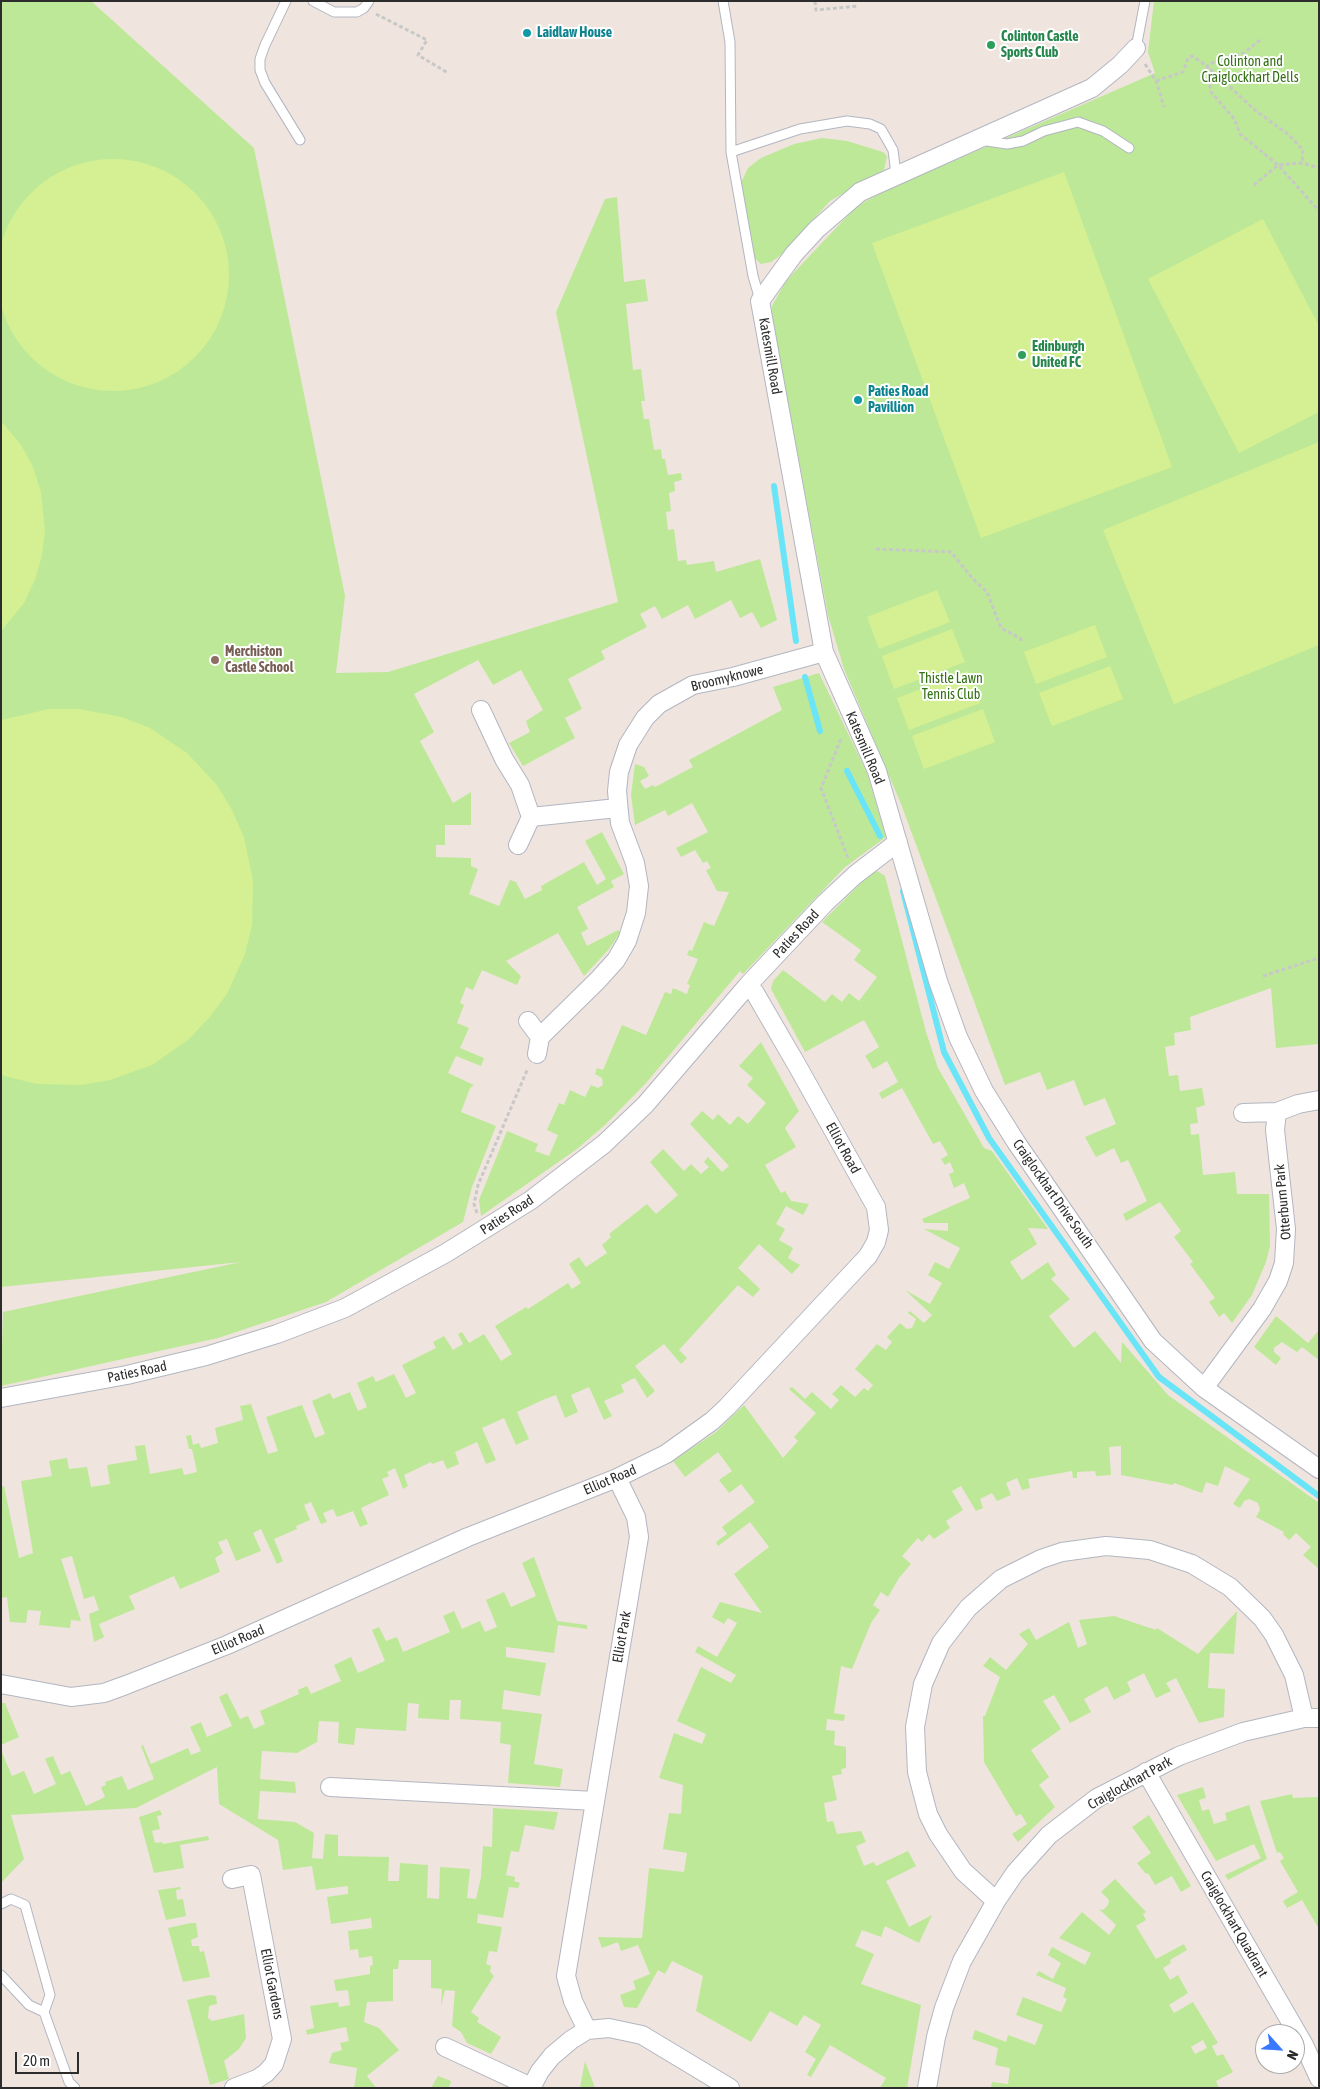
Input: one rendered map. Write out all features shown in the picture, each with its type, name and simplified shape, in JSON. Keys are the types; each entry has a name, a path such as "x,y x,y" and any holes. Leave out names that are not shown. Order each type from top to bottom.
{"street":[{"name":"Katesmill Road","path":"898,842 877,771 824,652 760,301 794,254 817,229 860,192 896,174 1092,88 1120,65 1136,48"},
{"name":"Broomyknowe","path":"538,1045 616,960 627,941 632,927 638,900 638,876 620,823 617,808 619,772 628,745 636,730 660,704 692,685 733,677 824,652"},
{"path":"481,710 504,760 520,786 531,817 518,845"},
{"path":"531,817 617,808"},
{"name":"Paties Road","path":"1,1398 127,1375 206,1356 277,1334 345,1308 394,1284 481,1231 531,1200 604,1144 663,1086 748,985 825,903 855,875 898,842"},
{"name":"Craiglockhart Drive South","path":"898,842 938,981 958,1037 984,1090 1141,1325 1159,1347 1204,1388 1319,1468"},
{"name":"Elliot Road","path":"1,1684 71,1697 104,1693 228,1645 468,1537 617,1478 666,1454 712,1421 742,1392 868,1256 876,1242 879,1218 876,1207 798,1066 755,993 748,985"},
{"path":"528,1021 538,1045"},
{"path":"1244,1113 1277,1112 1298,1104 1319,1100"},
{"name":"Otterburn Park","path":"1204,1388 1262,1309 1278,1281 1284,1263 1286,1230 1275,1130 1277,1112"},
{"name":"Elliot Park","path":"588,2030 573,2001 566,1976 639,1537 636,1517 617,1478"},
{"path":"996,1901 963,1871 949,1853 931,1821 921,1793 917,1772 915,1727 923,1684 941,1643 968,1608 1002,1579 1041,1559 1084,1548 1106,1546 1142,1549 1192,1564 1230,1587 1256,1612 1274,1635 1294,1675 1311,1718"},
{"name":"Craiglockhart Park","path":"927,2088 944,2008 962,1961 996,1901 1015,1873 1050,1835 1097,1798 1179,1756 1243,1732 1311,1718"},
{"name":"Craiglockhart Quadrant","path":"1146,1772 1304,2046 1319,2078"},
{"path":"330,1786 595,1801"},
{"name":"Elliot Gardens","path":"232,1879 251,1875 282,2039 277,2058 266,2073 234,2088"},
{"path":"445,2047 531,2088 552,2056 571,2040 588,2030 609,2028 642,2035 730,2088"}],"lane":[{"path":"286,1 265,45 260,59 260,70 265,83 300,140"},
{"path":"313,1 334,12 357,12 366,5"},
{"path":"723,1 730,42 731,152 753,276 760,301"},
{"name":"Katesmill Road","path":"1136,48 1145,1"},
{"path":"731,152 800,129 847,121 870,124 881,130 893,150 896,174"},
{"path":"977,139 1006,144 1023,141 1044,131 1078,122 1102,131 1129,148"},
{"path":"1,1904 12,1899 25,1905 50,1995 44,2012 69,2082 75,2088"},
{"path":"1,1975 28,2005 44,2012"}],"path":[{"path":"815,1 816,10 858,6"},
{"path":"366,5 427,40 418,55 448,73"},
{"path":"1207,66 1220,58 1244,53 1260,40"},
{"path":"1164,107 1156,80 1183,72 1188,58 1192,56 1207,66 1256,111 1289,134 1303,150 1302,163"},
{"path":"1207,66 1211,92 1235,120 1240,134 1278,165 1319,212"},
{"path":"1254,185 1278,165 1302,163 1319,168"},
{"path":"876,548 951,552 973,579 987,592 1001,628 1021,639 1021,642"},
{"path":"851,714 821,788 855,875"},
{"path":"1263,976 1319,958"},
{"path":"481,1231 474,1204 478,1185 538,1045"}],"green space":[{"path":"1,1 91,1 254,148 345,596 336,673 388,672 618,602 556,312 605,199 617,197 624,282 645,279 648,301 626,304 633,370 641,369 645,401 641,401 644,419 649,419 654,450 661,449 662,459 665,459 668,475 681,473 682,480 674,482 675,491 669,493 671,511 666,512 668,530 674,529 678,561 686,560 687,565 714,561 716,572 760,559 777,620 761,628 752,612 740,618 731,600 695,619 688,605 662,619 655,606 640,614 647,627 601,651 605,659 568,679 582,709 565,718 575,738 523,766 509,743 530,732 526,721 543,710 521,670 493,685 478,660 414,694 434,732 420,741 453,803 471,792 471,825 445,825 445,845 436,845 436,857 471,858 471,866 478,869 469,894 499,906 510,880 516,882 525,899 542,890 541,886 584,862 597,885 606,879 585,841 602,832 624,874 611,881 614,887 577,907 588,929 581,933 587,946 618,930 620,933 609,949 584,976 558,933 506,961 521,976 517,985 482,970 473,990 466,987 460,1003 464,1005 457,1023 469,1028 460,1048 484,1058 481,1066 456,1056 448,1073 474,1085 470,1088 461,1112 496,1126 472,1187 463,1222 326,1302 218,1338 1,1386 3,1312 241,1262 1,1287"},
{"path":"1154,1 1319,1 1319,1044 1276,1048 1271,988 1190,1017 1191,1030 1174,1033 1175,1045 1165,1047 1169,1076 1178,1075 1180,1091 1202,1088 1205,1105 1196,1108 1198,1123 1190,1124 1191,1135 1199,1134 1203,1175 1235,1172 1237,1194 1269,1194 1270,1246 1266,1262 1252,1295 1232,1323 1224,1313 1219,1317 1209,1302 1215,1298 1190,1264 1193,1262 1174,1237 1181,1231 1160,1202 1126,1221 1123,1214 1147,1201 1128,1160 1121,1163 1114,1148 1096,1157 1085,1137 1116,1124 1105,1098 1084,1106 1074,1080 1047,1090 1040,1072 1005,1085 901,804 844,669 828,615 772,317 772,306 786,281 853,210 864,202 887,190 1155,73 1148,52"},
{"path":"822,138 847,141 883,152 887,156 884,170 830,201 781,255 771,262 761,264 754,257 741,183 748,168 761,158 794,144"},
{"path":"113,159 136,161 168,173 187,185 203,201 215,220 224,241 229,275 227,298 215,330 203,349 187,365 168,377 147,386 113,391 90,389 58,377 39,365 23,349 11,330 2,309 -3,275 -1,252 11,220 23,201 39,185 58,173 79,164"},
{"name":"Edinburgh United FC","path":"1064,172 1172,467 981,538 872,243"},
{"path":"1263,219 1319,326 1319,412 1239,453 1148,279"},
{"path":"1,421 21,445 33,467 41,492 45,530 42,555 35,580 24,603 1,631"},
{"path":"1319,442 1319,645 1174,704 1103,530"},
{"path":"937,590 950,622 879,649 867,617"},
{"path":"1095,625 1107,657 1036,684 1024,652"},
{"path":"952,629 965,662 894,689 882,656"},
{"path":"1110,666 1123,699 1052,726 1039,693"},
{"name":"Thistle Lawn Tennis Club","path":"968,671 980,703 909,730 897,698"},
{"path":"819,673 867,773 886,837 845,867 743,974 740,971 646,1083 606,1124 577,1149 481,1216 479,1200 507,1131 538,1144 535,1151 549,1156 558,1135 547,1130 559,1103 564,1105 570,1090 585,1097 591,1085 598,1088 603,1085 602,1078 595,1074 597,1068 603,1070 622,1025 646,1035 665,992 671,994 673,988 687,994 690,985 687,984 698,959 687,955 689,950 692,951 704,922 714,926 729,892 717,891 706,870 711,868 707,861 703,863 695,850 681,857 676,848 708,832 692,803 668,816 665,810 635,825 631,795 635,764 644,767 649,776 640,781 645,789 653,785 655,787 693,767 689,760 782,710 773,687"},
{"path":"49,709 79,709 122,717 150,728 187,753 217,785 232,810 244,837 253,881 252,925 245,954 227,994 209,1018 188,1040 152,1065 110,1080 81,1085 37,1084 1,1075 1,720"},
{"path":"983,709 995,742 924,769 912,736"},
{"path":"877,871 885,876 926,1032 938,1068 984,1148 992,1151 1048,1229 1028,1228 1037,1244 1010,1262 1022,1280 1048,1262 1056,1275 1051,1279 1070,1299 1049,1316 1074,1348 1095,1331 1121,1363 1122,1342 1168,1395 1319,1503 1319,1569 1303,1555 1311,1547 1296,1533 1289,1540 1283,1534 1284,1532 1256,1517 1260,1510 1258,1503 1249,1499 1244,1501 1240,1508 1233,1504 1250,1479 1225,1466 1218,1486 1206,1482 1202,1493 1174,1483 1173,1485 1121,1475 1121,1446 1109,1447 1111,1475 1096,1476 1095,1471 1077,1472 1077,1478 1073,1478 1072,1471 1028,1479 1030,1488 1022,1490 1017,1478 1006,1483 1011,1495 997,1501 992,1493 980,1499 983,1508 976,1511 961,1486 952,1491 963,1510 946,1521 950,1528 934,1539 929,1534 922,1542 918,1538 902,1556 911,1564 899,1578 888,1597 881,1592 873,1605 880,1610 871,1623 852,1669 841,1666 834,1713 845,1715 844,1721 827,1719 826,1730 835,1731 834,1745 846,1747 846,1768 841,1769 842,1774 832,1776 837,1800 824,1803 827,1822 833,1821 837,1834 861,1831 866,1842 856,1846 864,1866 874,1862 876,1866 908,1851 916,1866 886,1881 909,1927 932,1915 919,1943 885,1926 881,1937 862,1930 855,1946 874,1954 861,1984 921,2005 907,2088 880,2088 886,2078 830,2045 811,2077 807,2075 816,2059 805,2052 821,2025 804,2015 797,2026 770,2011 751,2042 696,2011 703,1976 672,1961 665,1974 658,1970 637,2008 624,2007 620,1995 636,1989 633,1981 650,1974 638,1945 621,1951 618,1942 602,1948 598,1937 642,1938 649,1868 684,1872 687,1853 663,1849 669,1813 681,1814 683,1785 659,1778 674,1733 702,1744 706,1734 677,1721 701,1667 731,1683 736,1675 695,1652 698,1646 717,1657 737,1623 728,1618 724,1624 712,1617 720,1602 762,1613 734,1574 769,1547 750,1522 718,1546 716,1542 727,1534 722,1527 755,1502 741,1484 729,1493 719,1480 732,1471 718,1452 685,1477 673,1461 716,1432 744,1405 783,1458 798,1441 794,1437 816,1413 789,1389 792,1387 805,1399 812,1392 831,1409 839,1400 832,1394 841,1385 855,1397 864,1388 868,1391 873,1385 855,1369 877,1344 886,1350 892,1342 887,1337 900,1323 907,1329 912,1328 916,1319 908,1313 910,1311 924,1323 932,1315 905,1290 930,1304 942,1283 928,1275 935,1262 949,1269 960,1248 924,1229 948,1231 948,1223 924,1223 922,1219 970,1198 964,1183 954,1188 949,1174 954,1172 950,1162 945,1165 941,1159 948,1155 940,1141 933,1144 902,1088 882,1099 879,1093 898,1082 887,1061 873,1069 865,1056 879,1047 864,1020 805,1052 771,989 773,981 783,970 825,1002 832,994 842,1002 849,993 859,1001 877,977 854,960 861,950 822,922 871,873"},
{"path":"761,1042 799,1111 785,1128 796,1147 765,1165 781,1193 785,1191 791,1201 809,1204 803,1215 786,1206 776,1224 785,1229 779,1240 793,1248 788,1258 800,1265 792,1274 759,1244 738,1268 760,1289 753,1297 738,1285 679,1350 687,1358 681,1364 664,1344 635,1366 655,1391 647,1398 635,1378 632,1379 621,1385 624,1392 604,1401 612,1416 604,1420 589,1387 571,1395 578,1412 565,1418 556,1395 545,1399 517,1412 529,1439 516,1445 504,1418 482,1428 496,1460 486,1464 477,1442 455,1452 459,1464 447,1469 443,1460 432,1464 431,1462 404,1475 408,1486 403,1489 395,1468 387,1472 389,1476 382,1479 389,1495 361,1508 368,1524 360,1527 353,1511 337,1517 333,1509 323,1513 327,1522 321,1524 311,1502 304,1505 310,1520 296,1526 297,1529 274,1539 283,1561 277,1564 261,1529 253,1533 261,1551 236,1561 227,1539 218,1542 223,1553 215,1558 220,1572 180,1589 174,1576 129,1596 135,1609 99,1624 104,1637 94,1642 89,1614 99,1610 94,1596 84,1599 72,1556 61,1559 81,1621 71,1620 70,1628 39,1625 41,1611 28,1610 26,1623 10,1622 7,1597 1,1598 1,1487 4,1486 19,1558 33,1553 21,1481 52,1476 49,1461 67,1458 69,1469 87,1467 91,1487 110,1484 107,1465 137,1460 135,1446 145,1445 150,1474 182,1468 184,1475 197,1472 192,1449 189,1449 186,1436 191,1435 193,1445 199,1443 201,1448 218,1443 215,1428 243,1420 240,1406 251,1404 268,1454 278,1451 266,1417 302,1405 315,1438 325,1434 312,1401 330,1393 333,1399 350,1392 358,1411 367,1407 357,1383 373,1376 376,1382 394,1374 406,1398 416,1393 402,1365 436,1348 433,1342 444,1336 453,1350 463,1344 458,1334 462,1332 469,1343 484,1334 501,1361 512,1354 495,1326 526,1307 528,1309 568,1283 572,1289 581,1283 569,1264 579,1257 586,1267 607,1253 602,1245 611,1237 609,1234 647,1204 656,1214 678,1195 650,1162 663,1149 684,1171 691,1164 701,1174 709,1167 704,1162 708,1157 722,1172 729,1166 690,1124 702,1111 713,1120 718,1114 730,1125 738,1116 748,1124 766,1103 747,1085 753,1078 739,1066"},
{"path":"1276,1316 1308,1343 1319,1330 1319,1360 1302,1347 1297,1352 1282,1342 1274,1348 1274,1352 1281,1358 1276,1365 1254,1347"},
{"path":"534,1557 557,1621 587,1625 587,1629 558,1625 554,1653 506,1647 506,1657 546,1663 540,1696 504,1690 502,1709 542,1714 534,1764 563,1769 560,1787 508,1783 511,1745 500,1743 501,1722 460,1719 461,1700 450,1700 449,1720 418,1718 419,1704 408,1703 406,1731 356,1728 354,1745 338,1743 339,1722 319,1721 317,1742 297,1753 262,1751 260,1779 295,1782 296,1793 260,1791 258,1819 295,1822 314,1833 312,1858 323,1859 325,1834 338,1835 338,1856 389,1857 388,1881 399,1881 400,1863 428,1865 427,1898 439,1899 440,1867 470,1869 467,1898 476,1899 481,1877 483,1846 492,1847 493,1808 558,1812 554,1830 525,1825 519,1852 511,1851 506,1875 515,1877 514,1881 520,1883 518,1888 509,1887 503,1918 478,1914 477,1923 502,1927 497,1952 489,1951 486,1964 491,1966 490,1972 494,1976 471,2012 479,2018 477,2022 501,2037 491,2054 467,2043 461,2032 452,2026 455,1991 445,1990 441,2006 442,1989 431,1988 431,1960 399,1960 398,1969 393,1969 393,2001 367,2002 364,2022 379,2028 399,2050 367,2076 376,2088 354,2088 357,2068 329,2063 332,2053 342,2050 340,2043 349,2041 346,2027 307,2035 306,2030 314,2028 310,2006 338,2002 339,2007 350,2005 348,1990 336,1991 334,1980 370,1974 370,1966 373,1965 372,1956 359,1958 358,1949 350,1950 348,1931 372,1928 371,1918 331,1924 327,1897 348,1894 348,1886 316,1890 312,1866 283,1870 278,1840 219,1804 217,1767 136,1808 11,1815 24,1859 1,1883 1,1750 12,1776 24,1771 34,1794 56,1784 45,1759 53,1756 61,1775 70,1771 86,1806 105,1797 101,1787 106,1785 105,1782 122,1776 128,1790 154,1779 141,1746 143,1745 151,1764 188,1748 191,1755 201,1751 190,1727 201,1722 207,1737 232,1726 219,1697 227,1693 240,1719 248,1716 254,1729 265,1724 260,1711 299,1694 298,1690 307,1686 311,1694 341,1681 334,1665 351,1657 358,1673 385,1661 372,1630 379,1627 386,1641 397,1637 403,1652 450,1632 443,1616 454,1611 462,1629 480,1621 485,1632 497,1627 486,1600 504,1592 511,1607 536,1596 522,1563"},
{"path":"1237,1611 1234,1654 1210,1653 1208,1688 1225,1689 1224,1717 1199,1723 1176,1678 1166,1683 1171,1691 1156,1698 1144,1673 1127,1682 1131,1691 1114,1700 1107,1686 1084,1699 1091,1712 1070,1723 1054,1695 1043,1701 1061,1729 1031,1750 1049,1777 1039,1785 1055,1807 1018,1842 1012,1834 1027,1824 1021,1814 1016,1816 984,1762 983,1716 985,1716 1000,1677 983,1666 990,1657 1006,1670 1028,1644 1019,1634 1029,1628 1036,1640 1069,1622 1078,1648 1087,1644 1079,1620 1114,1616 1156,1630 1157,1628 1198,1654"},
{"path":"1,1703 5,1703 19,1737 1,1745"},
{"path":"1203,1787 1206,1798 1199,1800 1202,1811 1209,1809 1214,1824 1227,1820 1225,1813 1249,1805 1267,1859 1228,1880 1225,1875 1261,1858 1254,1844 1216,1861 1177,1795"},
{"path":"1292,1794 1293,1798 1319,1797 1319,1929 1302,1900 1287,1908 1283,1901 1298,1892 1280,1861 1284,1858 1280,1852 1277,1853 1260,1801"},
{"path":"160,1810 162,1815 157,1816 160,1829 152,1831 155,1843 162,1842 163,1844 208,1836 209,1840 180,1845 184,1868 154,1873 139,1817"},
{"path":"1149,1815 1191,1886 1181,1892 1172,1876 1155,1885 1148,1873 1146,1874 1137,1863 1151,1853 1132,1827"},
{"path":"1115,1879 1146,1912 1143,1914 1146,1920 1136,1926 1156,1959 1184,1944 1187,1950 1170,1960 1171,1963 1163,1968 1170,1980 1178,1975 1188,1993 1169,2005 1174,2013 1193,2002 1218,2043 1212,2046 1217,2056 1223,2054 1233,2072 1216,2081 1219,2088 991,2088 992,2082 1008,2084 1010,2068 995,2065 998,2048 972,2039 975,2030 1006,2042 1008,2035 1035,2045 1043,2025 1016,2015 1023,1997 1061,2012 1067,1999 1063,1997 1066,1988 1036,1975 1039,1971 1053,1979 1061,1963 1048,1955 1052,1947 1085,1965 1091,1953 1059,1938 1082,1912 1109,1935 1116,1925 1099,1909 1103,1910 1108,1905 1109,1900 1101,1892","holes":["1203,2040 1207,2048 1195,2054 1191,2047"]},
{"path":"180,1887 181,1889 176,1890 177,1900 183,1899 186,1916 166,1920 158,1890"},
{"path":"196,1923 198,1937 191,1940 192,1946 199,1946 200,1952 204,1951 210,1977 183,1982 168,1928"},
{"path":"210,1995 216,1996 217,2004 209,2006 208,2018 212,2021 244,2014 246,2038 239,2049 224,2061 229,2079 210,2085 187,2000"},
{"path":"585,2061 595,2088 580,2088"},
{"path":"438,2076 451,2081 449,2088 431,2088"}],"waterway":[{"path":"774,486 796,641"},
{"path":"805,677 820,731"},
{"path":"847,771 880,836"},
{"path":"903,891 944,1052 989,1138 1159,1377 1319,1496"}],"place":[{"name":"Laidlaw House","path":"527,33"},
{"name":"Colinton Castle Sports Club","path":"991,45"},
{"name":"Edinburgh United FC","path":"1022,355"},
{"name":"Paties Road Pavillion","path":"858,400"},
{"name":"Merchiston Castle School","path":"215,660"}],"park label":[{"name":"Colinton and Craiglockhart Dells","path":"1250,70"}]}
